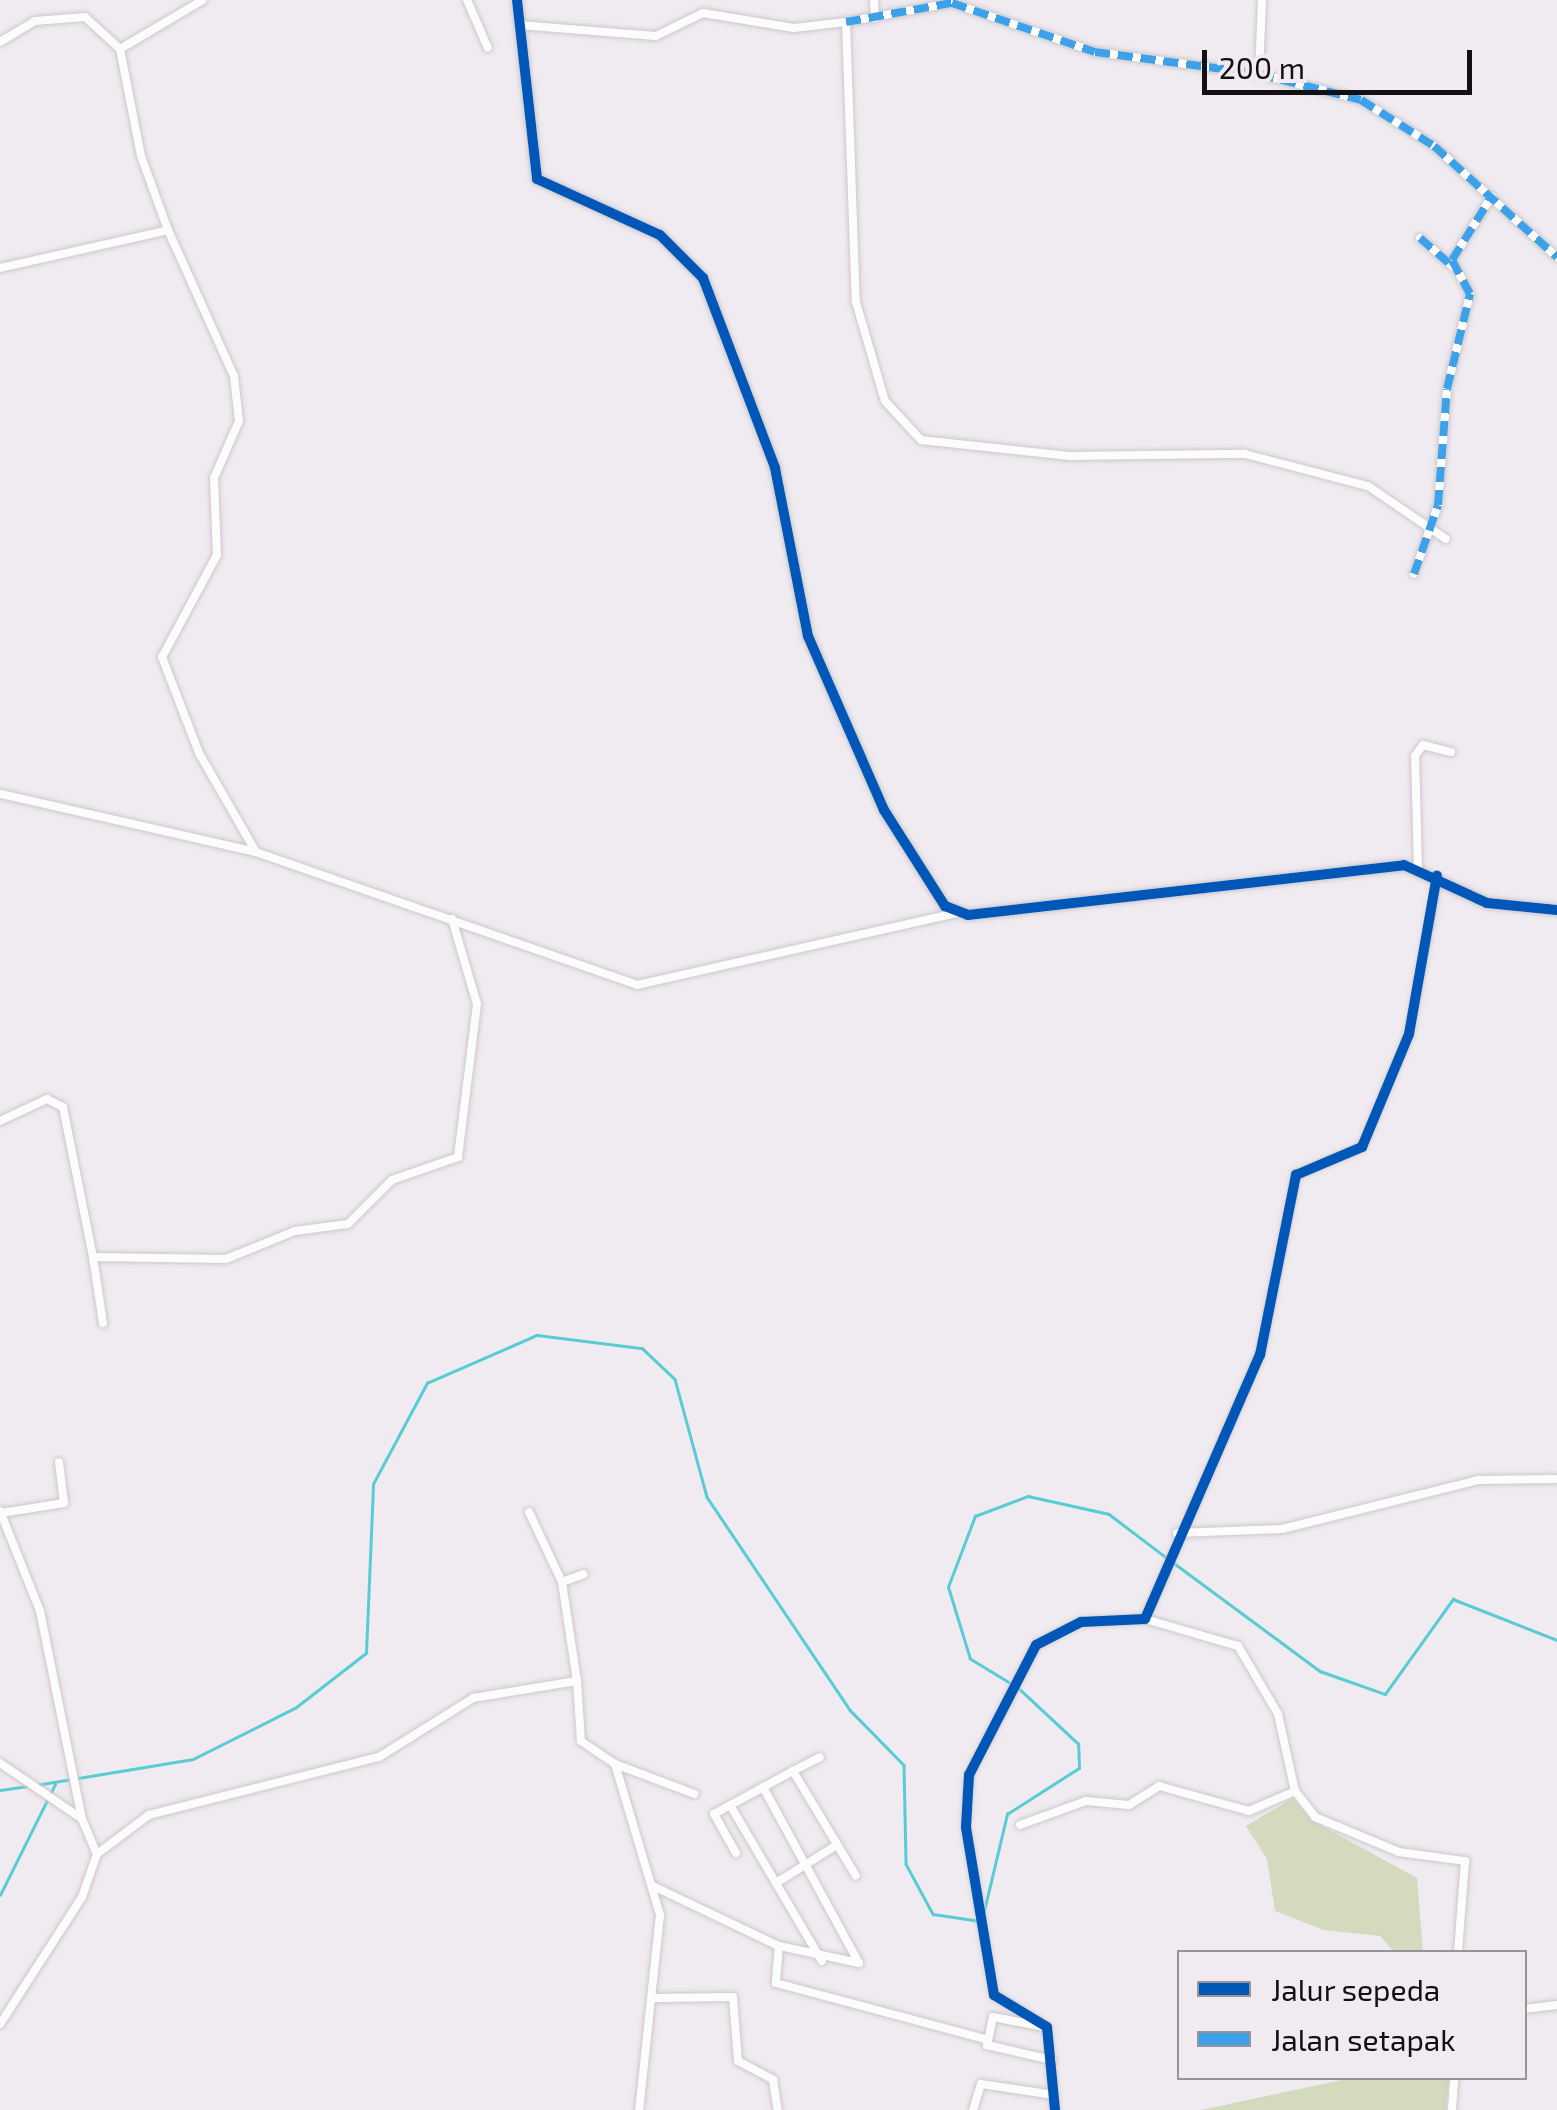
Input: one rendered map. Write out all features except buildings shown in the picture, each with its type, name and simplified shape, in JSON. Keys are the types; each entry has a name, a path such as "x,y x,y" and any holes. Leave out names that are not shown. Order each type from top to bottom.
{"street":[{"path":"120,49 203,0"},
{"path":"467,0 488,48"},
{"path":"517,0 528,157 542,186 660,234 703,278 774,468 822,673 908,856 957,913"},
{"path":"874,0 875,18"},
{"path":"1259,74 1262,0"},
{"path":"519,25 656,36 703,12 794,28 952,3 1095,52 1259,74 1361,100 1492,196 1557,258"},
{"path":"0,42 26,24 85,17 120,49 141,156 240,402 214,478 217,555 162,657 205,766 256,852"},
{"path":"846,22 852,284 877,381 898,420 931,444 986,450 1245,454 1368,486 1424,531 1446,539"},
{"path":"1452,266 1492,196"},
{"path":"0,268 168,230"},
{"path":"1414,574 1424,531 1438,505 1448,388 1470,294 1452,266 1420,238"},
{"path":"1418,868 1415,756 1423,745 1451,752"},
{"path":"0,794 256,852 637,985 957,913 1353,866 1418,868 1487,903 1556,910"},
{"path":"1145,1619 1177,1533 1260,1355 1296,1174 1362,1147 1409,1034 1437,875"},
{"path":"93,1257 226,1259 295,1231 348,1224 392,1180 458,1157 477,1004 452,920"},
{"path":"0,1121 47,1099 63,1107 103,1322"},
{"path":"59,1462 64,1503 0,1512 40,1611 82,1819 97,1854"},
{"path":"1177,1533 1282,1529 1479,1480 1557,1479"},
{"path":"529,1512 562,1582 578,1682 583,1748 695,1794"},
{"path":"562,1582 584,1574"},
{"path":"1048,2027 994,1994 966,1827 970,1774 1036,1645 1081,1622 1145,1619 1238,1646 1286,1730 1295,1791 1332,1828 1400,1852 1465,1861 1458,1950"},
{"path":"0,2024 82,1897 97,1854 149,1815 379,1757 473,1698 578,1682"},
{"path":"736,1853 714,1814 820,1757"},
{"path":"0,1763 48,1802 82,1819"},
{"path":"615,1764 654,1886 656,1998 639,2110"},
{"path":"794,1771 856,1876"},
{"path":"1020,1825 1086,1801 1129,1806 1159,1786 1250,1811 1295,1791"},
{"path":"654,1886 779,1946 822,1961 858,1963 763,1787"},
{"path":"730,1805 822,1961"},
{"path":"776,1884 837,1845"},
{"path":"779,1946 776,1983 984,2039"},
{"path":"656,1998 734,1997 738,2062 774,2080 778,2110"},
{"path":"1527,2008 1557,2005"},
{"path":"1048,2027 996,2016 988,2045 1052,2060"},
{"path":"1048,2027 1055,2110"},
{"path":"1452,2110 1454,2080"},
{"path":"972,2110 981,2084 1054,2094"}],"green space":[{"path":"1293,1798 1311,1820 1417,1878 1423,1950 1392,1950 1380,1936 1324,1930 1275,1911 1267,1859 1246,1826"},
{"path":"1342,2080 1449,2080 1446,2110 1201,2110"}],"waterway":[{"path":"36,1785 193,1759 295,1708 366,1653 373,1484 427,1383 537,1335 642,1348 675,1379 707,1497 850,1710 904,1765 906,1864 933,1914 981,1921"},
{"path":"1011,1684 970,1659 948,1587 975,1516 1028,1496 1109,1514 1167,1558"},
{"path":"1174,1563 1320,1671 1385,1694 1453,1599 1557,1640"},
{"path":"983,1915 1007,1814 1079,1768 1078,1744 1018,1688"},
{"path":"0,1895 55,1784"},
{"path":"0,1790 28,1786"}],"marked path":[{"path":"846,22 952,3 1095,52 1259,74 1361,100 1434,146 1557,257"},
{"path":"1414,574 1438,505 1447,389 1470,294 1452,260 1492,196"},
{"path":"1420,238 1452,266"}],"cycle path":[{"path":"517,0 537,179 660,235 703,278 775,468 808,636 884,810 945,906 968,915 1404,865 1487,903 1557,910"},
{"path":"1055,2110 1047,2027 994,1995 966,1827 969,1775 1036,1645 1081,1622 1145,1619 1260,1355 1296,1175 1362,1147 1409,1034 1437,875"}]}
